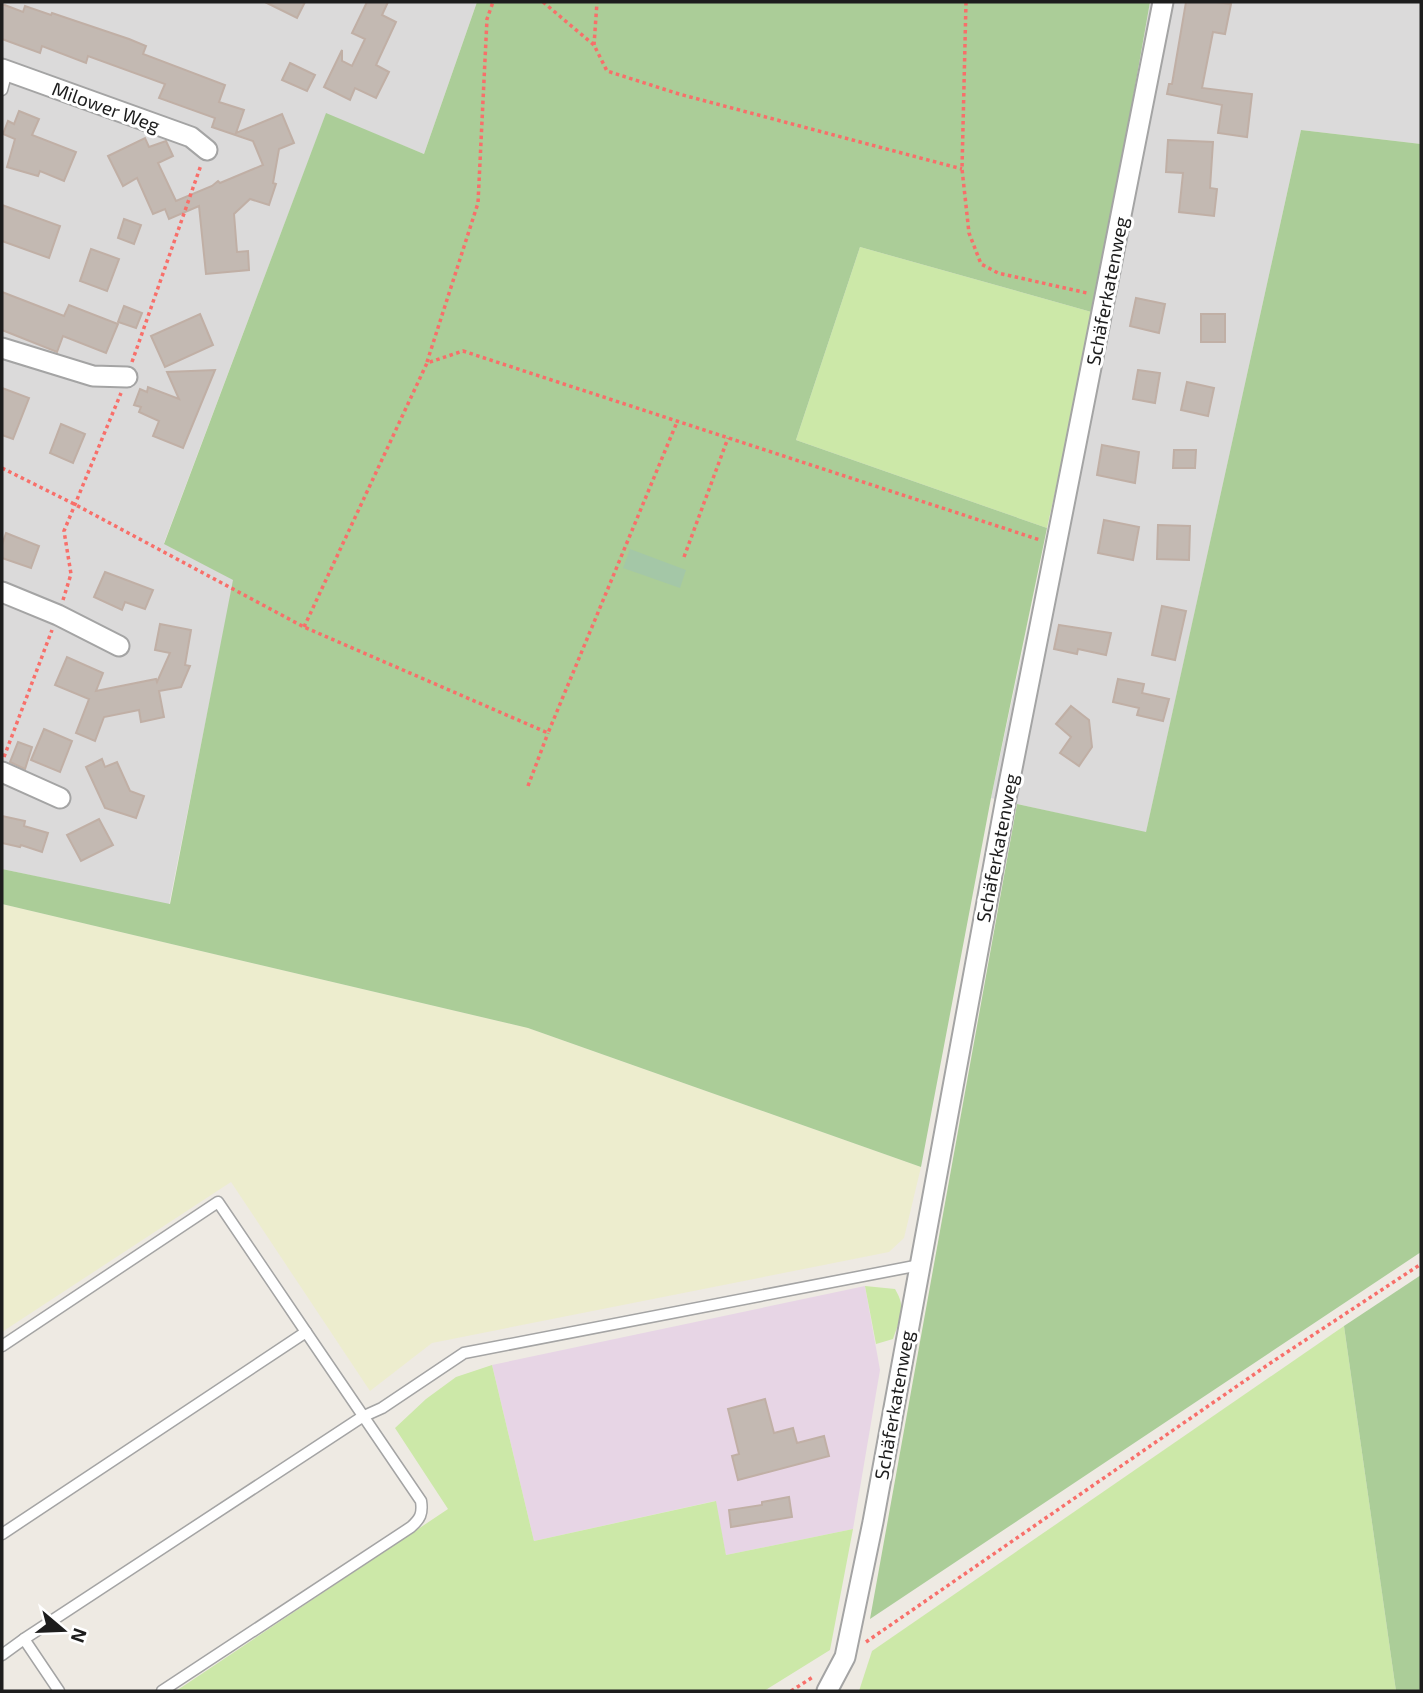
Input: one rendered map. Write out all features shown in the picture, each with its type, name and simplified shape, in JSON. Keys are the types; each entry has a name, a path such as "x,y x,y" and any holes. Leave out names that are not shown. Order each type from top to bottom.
{"street":[{"name":"Schäferkatenweg","path":"827,1691 845,1657 873,1522 1005,804 1163,2"},
{"name":"Milower Weg","path":"3,77 191,137 207,150"},
{"path":"2,348 93,376 127,377"},
{"path":"2,592 58,615 119,646"},
{"path":"2,772 60,798"}],"lane":[{"path":"2,1346 218,1202 421,1501 420,1519 411,1528 162,1691"},
{"path":"2,1655 362,1417 382,1408 464,1353 920,1265"},
{"path":"2,1534 306,1332"},
{"path":"24,1639 59,1691"}],"path":[{"path":"304,627 426,363 478,204 487,19 493,2"},
{"path":"543,2 594,45 607,71 693,98 962,169"},
{"path":"594,45 597,2"},
{"path":"966,2 962,169 969,233 981,264 998,273 1106,297"},
{"path":"2,762 71,574 64,531 127,377 207,150"},
{"path":"426,363 463,351 1056,545"},
{"path":"528,786 677,422"},
{"path":"684,557 728,438"},
{"path":"2,468 304,627 548,733"},
{"path":"791,1691 845,1657 1272,1362 1421,1264"}],"shaded area":[{"path":"2,2 477,2 424,154 326,114 164,543 234,580 169,905 2,869"},
{"path":"1150,2 1421,2 1421,144 1301,130 1146,833 991,798 1095,313"},
{"path":"865,1286 880,1370 853,1529 726,1555 715,1501 534,1541 492,1365"}],"green space":[{"path":"477,2 1150,2 1095,313 860,247 796,440 1047,528 991,798 921,1167 528,1028 2,904 2,869 170,904 233,580 164,544 326,113 424,154"},
{"path":"1301,130 1421,144 1421,1252 870,1619 1017,804 1146,832"},
{"path":"860,247 1095,313 1047,528 796,440"},
{"path":"630,549 686,570 680,588 623,568"},
{"path":"2,904 528,1028 921,1167 904,1238 889,1252 432,1343 370,1391 231,1182 2,1332"},
{"path":"1421,1275 1421,1691 1396,1691 1344,1326"},
{"path":"865,1286 895,1289 899,1296 900,1319 893,1339 876,1344"},
{"path":"1344,1326 1396,1691 859,1691 872,1651"},
{"path":"492,1365 534,1541 716,1501 726,1555 853,1529 830,1650 764,1691 176,1691 448,1509 395,1428 426,1399 456,1377"}],"building":[{"path":"265,2 305,2 297,18"},
{"path":"367,2 388,2 382,15 396,22 376,65 389,72 376,98 355,88 350,100 324,87 342,50 342,61 352,66 365,39 352,33"},
{"path":"1186,2 1231,4 1225,34 1213,32 1202,88 1252,94 1247,137 1218,133 1222,105 1167,94 1169,84 1172,84"},
{"path":"2,4 23,12 25,6 51,15 52,13 129,39 146,46 143,54 225,85 219,102 244,110 236,133 282,114 294,143 279,149 273,183 276,184 269,205 250,199 234,214 237,252 248,251 249,270 206,274 199,206 169,219 165,209 153,214 137,178 123,186 108,156 145,138 149,147 166,141 173,156 158,163 176,201 218,181 220,183 263,165 253,141 212,127 215,118 159,98 165,84 88,56 86,63 42,46 40,53 2,39"},
{"path":"290,63 315,75 307,91 282,80"},
{"path":"19,111 39,119 32,135 76,152 64,181 40,171 38,176 7,167 15,139 3,134 8,121 14,124"},
{"path":"1168,140 1213,142 1210,188 1217,189 1214,216 1179,212 1183,173 1166,172"},
{"path":"2,205 60,226 49,258 2,241"},
{"path":"124,219 141,225 134,244 118,238"},
{"path":"91,249 119,259 107,291 80,281"},
{"path":"2,292 64,316 69,305 118,324 106,353 63,336 57,352 2,330"},
{"path":"1136,298 1165,304 1159,333 1130,326"},
{"path":"124,306 142,313 136,328 118,322"},
{"path":"200,314 213,345 165,367 151,336"},
{"path":"1201,314 1225,314 1225,342 1201,342"},
{"path":"215,370 183,448 153,436 159,421 139,412 141,407 134,405 140,389 147,392 148,387 179,399 167,372"},
{"path":"1138,370 1160,373 1155,403 1133,399"},
{"path":"1187,382 1214,388 1208,416 1181,410"},
{"path":"2,388 29,398 13,439 2,435"},
{"path":"61,424 85,434 73,463 50,453"},
{"path":"1102,445 1139,452 1135,483 1097,475"},
{"path":"1174,450 1196,450 1195,468 1173,468"},
{"path":"1104,520 1139,527 1133,560 1098,553"},
{"path":"1158,525 1190,526 1189,560 1157,559"},
{"path":"6,533 39,546 31,568 2,558"},
{"path":"105,572 153,590 145,609 125,602 122,610 94,597"},
{"path":"1162,606 1186,611 1175,660 1152,655"},
{"path":"160,624 191,630 185,665 190,666 181,687 159,691 164,717 141,722 139,710 104,717 95,741 76,733 89,699 55,685 67,657 103,673 96,691 156,679 157,682 170,653 155,650"},
{"path":"1059,625 1111,633 1106,655 1078,649 1077,654 1054,649"},
{"path":"1118,679 1144,684 1142,693 1169,699 1163,721 1137,715 1139,708 1113,702"},
{"path":"1071,706 1089,720 1092,747 1079,766 1060,753 1071,737 1056,724"},
{"path":"44,729 72,741 60,772 31,760"},
{"path":"18,742 32,747 25,769 10,762"},
{"path":"102,759 105,767 117,762 130,791 144,796 136,818 105,808 86,767"},
{"path":"2,816 25,821 24,826 48,833 42,852 21,845 2,843"},
{"path":"99,819 113,845 81,861 67,835"},
{"path":"765,1399 774,1433 793,1428 797,1443 824,1436 829,1456 738,1480 732,1456 739,1454 728,1409"},
{"path":"789,1497 792,1517 731,1527 729,1510 762,1505 762,1502"}]}
